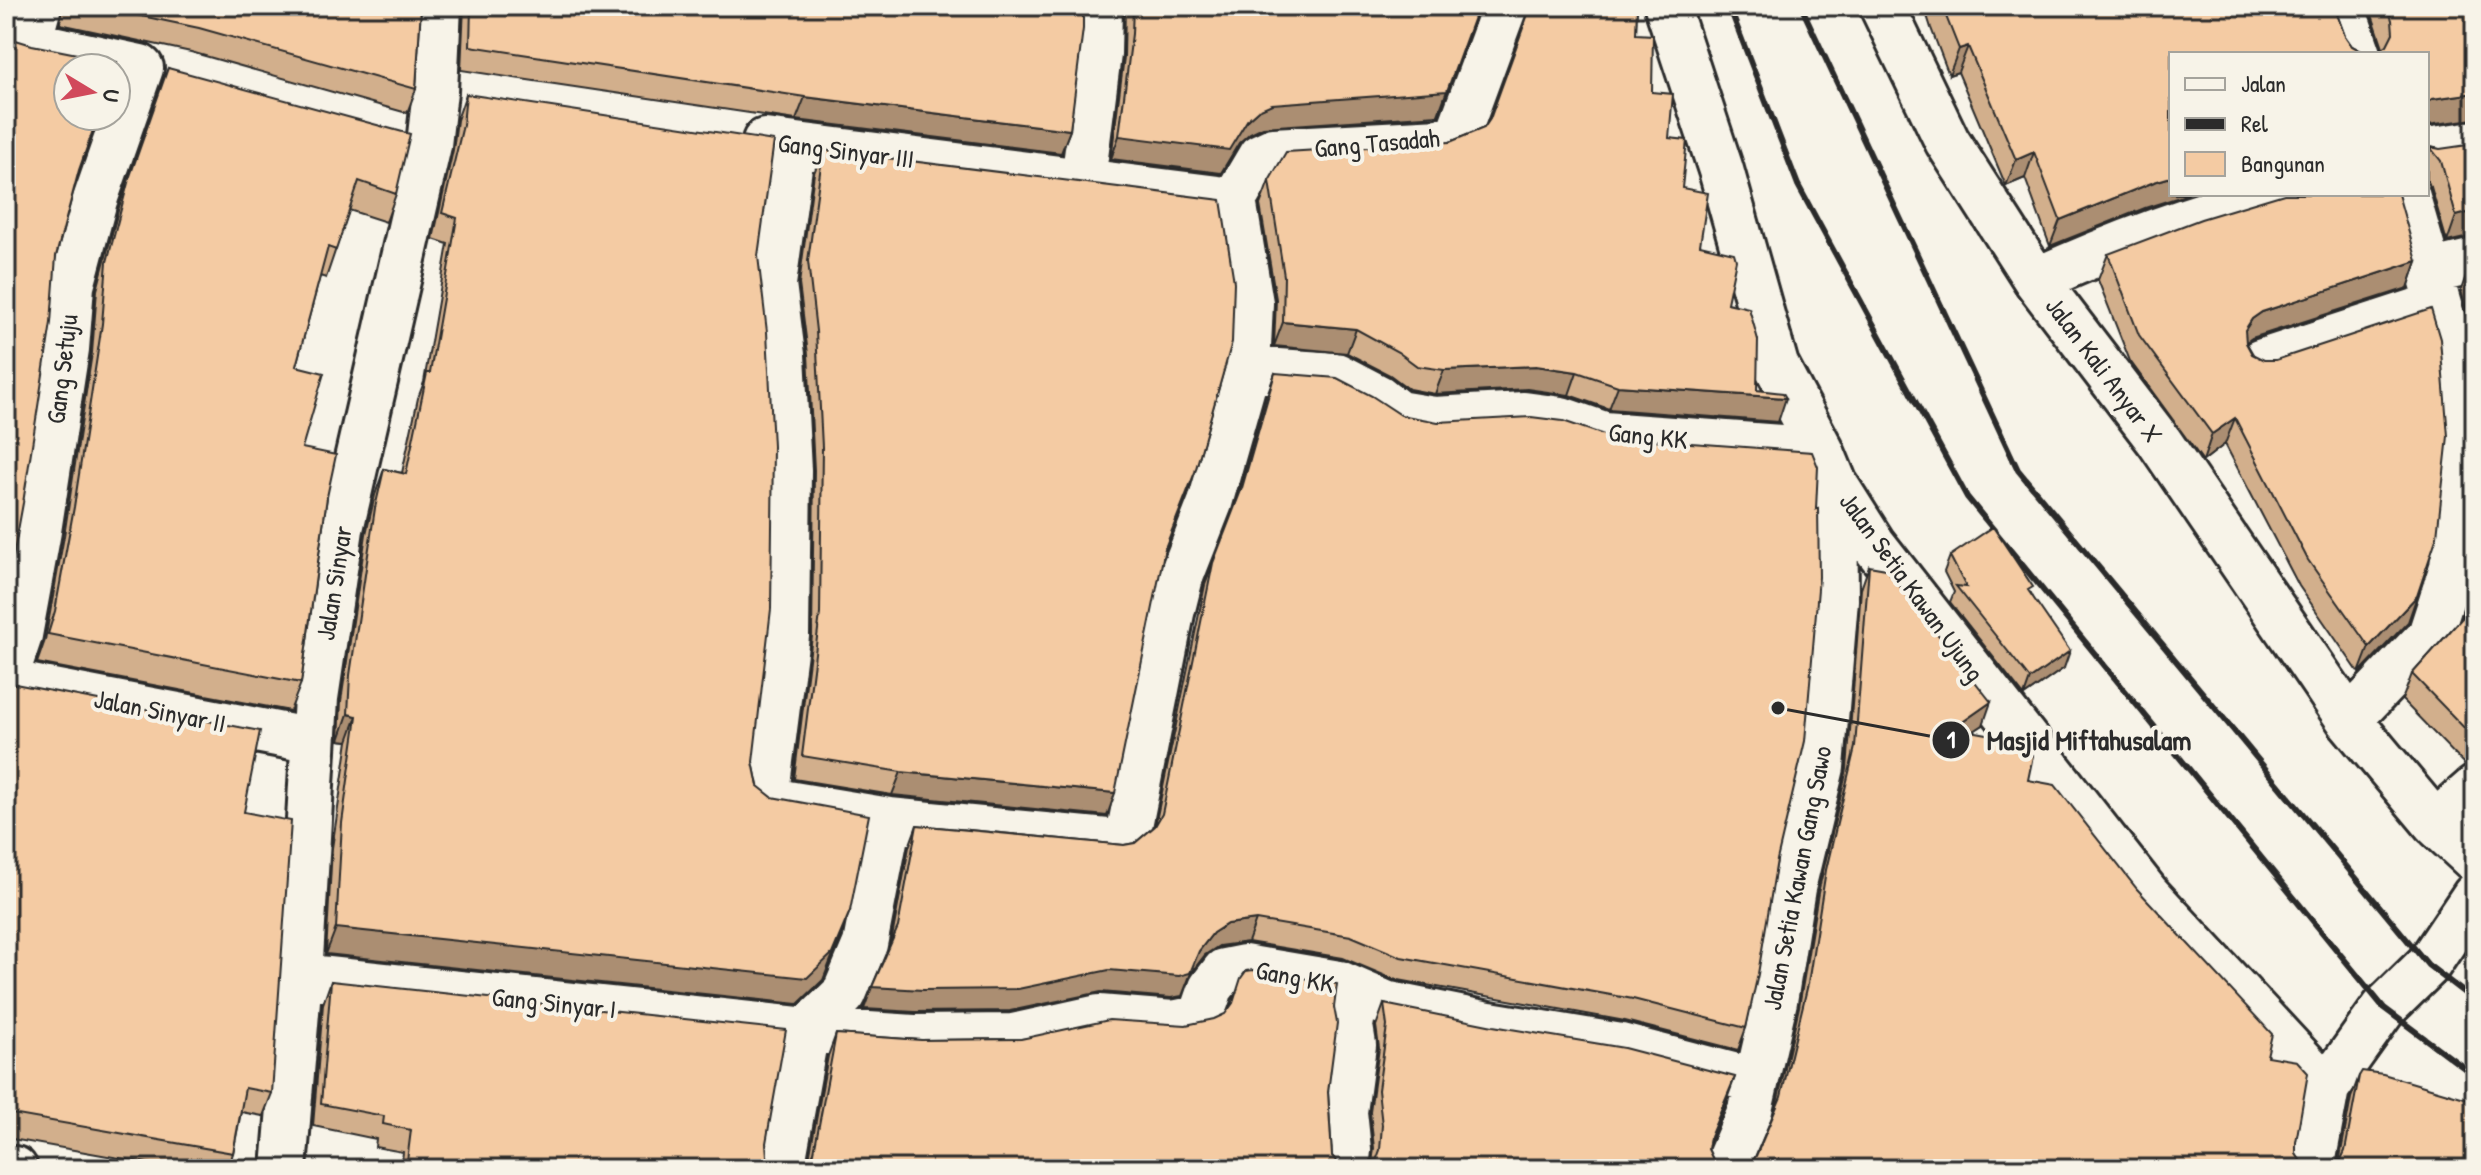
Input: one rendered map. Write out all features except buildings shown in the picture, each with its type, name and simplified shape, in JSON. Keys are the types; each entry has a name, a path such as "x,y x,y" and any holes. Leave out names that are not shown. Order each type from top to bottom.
{"street":[{"name":"Jalan Sinyar","path":"284,1169 300,976 316,698 341,529 429,145 439,6"},
{"path":"1083,181 1099,54 1100,6"},
{"name":"Gang Tasadah","path":"1234,200 1260,156 1273,150 1440,141 1458,134 1505,6"},
{"name":"Jalan Setia Kawan Ujung","path":"1667,6 1721,170 1776,365 1828,467 1873,544 2147,894 2327,1088"},
{"path":"2342,6 2358,52"},
{"name":"Jalan Kali Anyar X","path":"1887,7 1947,141 2036,280 2159,441 2349,720 2435,823 2475,860"},
{"path":"25,29 141,68 184,76"},
{"name":"Gang Setuju","path":"6,679 20,635 39,531 67,349 72,286 95,200 141,68"},
{"path":"435,91 480,98"},
{"path":"384,132 429,145"},
{"name":"Gang Sinyar III","path":"733,136 1234,200"},
{"path":"2429,150 2475,143"},
{"path":"793,145 774,284 783,355 789,471 787,636 768,792 775,801 889,820 1108,843 1118,842 1129,831 1181,577 1210,503 1248,369 1251,303 1234,200"},
{"path":"2036,280 2138,238 2231,205 2267,196"},
{"path":"2349,720 2430,635 2452,567 2464,463 2455,361 2408,196"},
{"path":"2260,362 2434,288 2475,261"},
{"name":"Gang KK","path":"1248,369 1336,375 1378,397 1398,413 1434,419 1524,414 1561,419 1604,434 1828,467"},
{"name":"Jalan Setia Kawan Gang Sawo","path":"1725,1169 1750,1110 1775,1001 1793,888 1822,767 1836,600 1828,467"},
{"name":"Jalan Sinyar II","path":"6,679 313,741"},
{"path":"2435,823 2475,788"},
{"path":"782,1169 807,1030 844,994 865,944 889,820"},
{"path":"2312,1169 2327,1088 2384,1008 2428,965 2475,895"},
{"name":"Gang KK","path":"807,1030 914,1037 1013,1036 1099,1017 1173,1023 1201,1017 1211,988 1224,971 1244,967 1339,983 1385,1003 1621,1046 1756,1081"},
{"name":"Gang Sinyar I","path":"300,976 807,1030"},
{"path":"1347,1169 1349,1150 1345,1112 1354,1045 1351,1026 1357,992"},
{"path":"6,1168 15,1169"}],"railway":[{"path":"1729,6 1798,185 1967,497 2384,1008 2475,1076"},
{"path":"1801,6 2018,470 2428,965 2475,1001"}],"place":[{"name":"Masjid Miftahusalam","path":"1778,708"}]}
